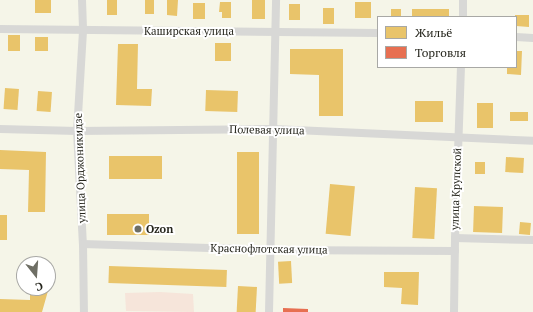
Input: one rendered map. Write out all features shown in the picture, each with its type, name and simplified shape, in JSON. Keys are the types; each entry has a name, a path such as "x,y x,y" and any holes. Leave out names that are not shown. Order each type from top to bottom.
{"street":[{"name":"улица Орджоникидзе","path":"82,0 83,31 77,132 83,244 84,312"},
{"path":"269,312 269,250 276,0"},
{"path":"463,0 463,16"},
{"name":"Каширская улица","path":"0,29 377,33"},
{"path":"517,37 533,38"},
{"name":"улица Крупской","path":"454,312 461,68"},
{"name":"Полевая улица","path":"0,129 77,132 273,129 533,141"},
{"path":"455,238 533,240"},
{"name":"Краснофлотская улица","path":"83,244 269,250 455,251"}],"shaded area":[{"path":"160,292 193,294 194,312 126,311 125,293"}],"building: Жильё":[{"path":"35,0 51,0 51,13 35,13"},
{"path":"107,0 117,0 117,15 107,15"},
{"path":"145,0 154,0 154,14 145,14"},
{"path":"167,0 178,0 177,16 167,15"},
{"path":"252,0 265,0 265,19 252,19"},
{"path":"220,2 231,2 231,18 222,18 222,12 219,12"},
{"path":"355,2 371,2 371,18 355,18"},
{"path":"193,3 205,3 205,19 193,19"},
{"path":"289,4 300,4 300,20 289,20"},
{"path":"323,8 334,8 334,24 323,24"},
{"path":"391,9 401,9 401,16 391,16"},
{"path":"412,9 449,9 449,16 412,16"},
{"path":"529,15 529,27 517,26 517,16 515,16"},
{"path":"8,35 20,35 20,51 8,51"},
{"path":"35,37 48,37 48,51 35,51"},
{"path":"215,43 231,43 231,61 215,61"},
{"path":"118,44 138,44 137,89 152,89 151,106 116,105"},
{"path":"290,49 343,49 343,116 319,116 319,75 290,74"},
{"path":"517,51 522,51 521,75 507,74 507,68 517,68"},
{"path":"5,88 19,89 18,110 4,109"},
{"path":"206,90 238,91 237,112 205,111"},
{"path":"38,91 52,92 51,112 37,111"},
{"path":"415,101 443,101 443,122 415,122"},
{"path":"477,103 493,103 493,128 477,128"},
{"path":"510,112 528,112 528,121 510,121"},
{"path":"0,150 46,152 45,212 28,212 29,170 0,169"},
{"path":"237,152 259,152 259,234 237,234"},
{"path":"109,156 162,156 162,179 109,179"},
{"path":"506,157 524,158 523,173 505,172"},
{"path":"475,162 485,162 485,174 475,174"},
{"path":"330,184 355,186 351,236 326,234"},
{"path":"415,187 437,188 434,239 412,238"},
{"path":"474,206 503,207 502,233 473,232"},
{"path":"107,214 149,214 149,235 107,235"},
{"path":"0,215 7,215 7,240 0,240"},
{"path":"520,222 531,223 530,235 519,234"},
{"path":"291,261 292,283 279,284 278,262"},
{"path":"109,266 227,270 226,287 108,283"},
{"path":"384,272 419,272 418,305 401,304 402,288 384,287"},
{"path":"238,286 257,287 256,312 237,312"},
{"path":"30,296 47,296 42,312 0,312 0,299 30,300"}],"building: Торговля":[{"path":"283,308 308,309 308,312 283,312"}],"place":[{"name":"Ozon","path":"138,229"}]}
